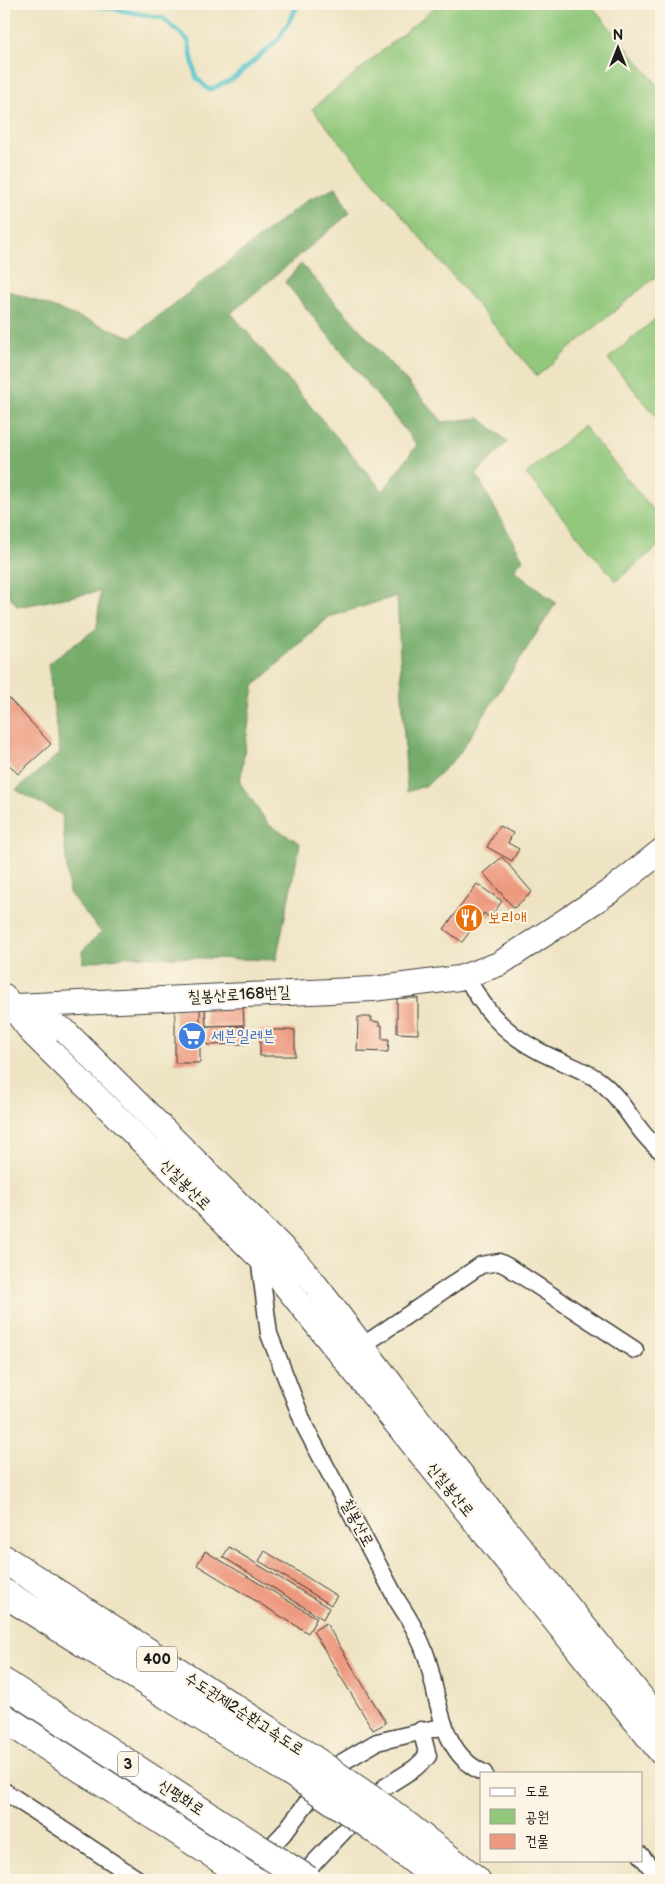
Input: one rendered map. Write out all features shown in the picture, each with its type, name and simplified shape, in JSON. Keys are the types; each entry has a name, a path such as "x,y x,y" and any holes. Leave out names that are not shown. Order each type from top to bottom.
{"highway":[{"name":"수도권제2순환고속도로","path":"4,1559 380,1819 476,1880"},
{"name":"수도권제2순환고속도로","path":"4,1593 304,1767"},
{"name":"신평화로","path":"4,1683 308,1880"},
{"name":"신평화로","path":"4,1718 235,1873 253,1880"},
{"name":"수도권제2순환고속도로","path":"380,1819 440,1880"}],"street":[{"name":"칠봉산로168번길","path":"6,1003 373,989 466,976 499,964 612,890 661,851"},
{"path":"466,976 478,999 496,1021 539,1052 600,1081 613,1094 648,1139 661,1151"},
{"name":"신칠봉산로","path":"6,1003 32,1033 282,1281 661,1753"},
{"name":"신칠봉산로","path":"6,1003 64,1030 294,1259 441,1449 660,1718"},
{"name":"칠봉산로","path":"259,1257 266,1321 272,1344 306,1427 397,1600 412,1623 426,1656 445,1726 454,1748 468,1763 482,1772"},
{"path":"362,1346 481,1265 491,1262 506,1266 635,1350"},
{"path":"235,1873 282,1834 334,1767 377,1742 421,1730 445,1726"},
{"path":"298,1880 385,1787 415,1768 428,1756 421,1730"},
{"path":"4,1791 139,1880"},
{"path":"642,1856 660,1876"}],"green space":[{"path":"439,4 590,4 661,89 661,272 537,376 312,109"},
{"path":"336,187 350,213 231,313 383,491 417,445 285,282 301,264 443,422 480,418 508,442 476,474 523,559 514,570 556,603 457,757 427,785 407,792 397,596 329,617 254,686 240,783 269,825 300,843 276,960 130,956 83,963 82,951 101,932 69,893 62,815 16,790 60,753 48,664 97,628 100,591 18,607 4,589 4,289 132,337 307,200"},
{"path":"661,314 661,422 608,359"},
{"path":"583,426 661,519 661,544 616,581 526,474"}],"building":[{"path":"4,693 51,744 18,774 4,759"},
{"path":"499,826 513,833 508,843 519,849 512,861 487,847"},
{"path":"502,857 532,892 514,908 483,873"},
{"path":"477,884 502,901 490,918 484,913 462,942 444,929"},
{"path":"397,998 418,998 418,1034 397,1033"},
{"path":"243,1007 244,1025 206,1026 205,1008"},
{"path":"175,1008 200,1008 200,1063 175,1063"},
{"path":"358,1017 372,1017 371,1021 379,1022 379,1025 382,1025 382,1039 389,1039 388,1052 357,1051"},
{"path":"244,1026 245,1044 207,1045 206,1027"},
{"path":"260,1030 295,1030 295,1056 260,1056"},
{"path":"229,1547 329,1608 323,1619 223,1557"},
{"path":"205,1551 317,1618 308,1633 197,1565"},
{"path":"265,1551 337,1596 331,1605 259,1561"},
{"path":"326,1623 386,1723 373,1730 313,1631"}],"waterway":[{"path":"86,4 163,18 188,40 196,77 209,90 233,79 278,40 299,4"}],"place":[{"name":"보리애","path":"469,918"},
{"name":"세븐일레븐","path":"192,1036"}]}
